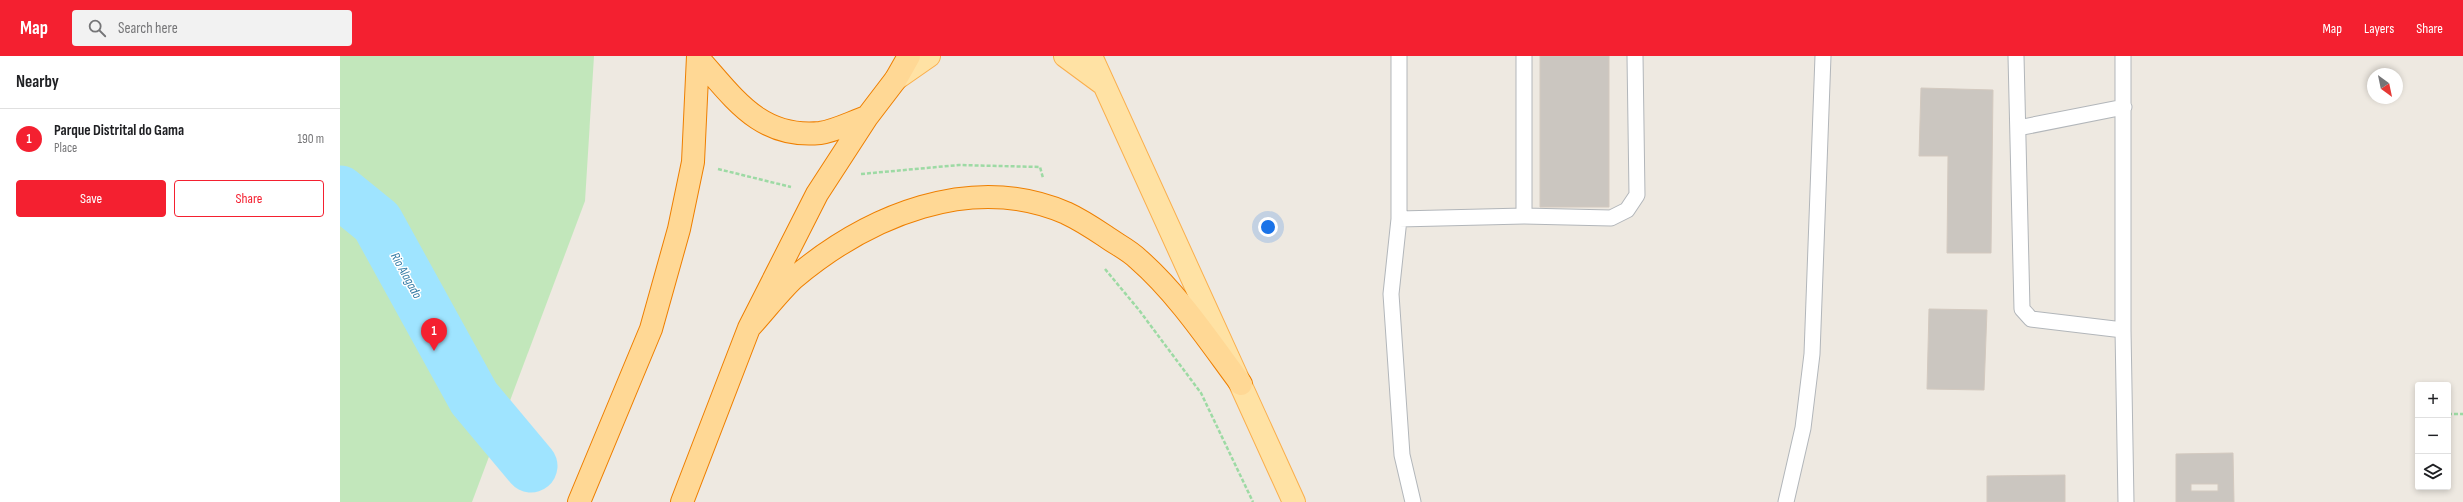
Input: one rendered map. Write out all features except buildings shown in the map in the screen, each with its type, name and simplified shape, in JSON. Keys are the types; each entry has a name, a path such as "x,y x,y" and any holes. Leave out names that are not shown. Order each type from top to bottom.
{"highway":[{"path":"682,502 749,328 816,194 867,117 896,80 909,56"},
{"path":"698,57 748,113 781,131 821,133 867,117"},
{"path":"579,502 651,329 679,229 693,162 698,57"},
{"path":"749,328 793,279 832,250 868,227 904,212 944,200 982,198 1016,200 1047,206 1067,213 1138,258 1174,295 1241,384"}],"main road":[{"path":"896,80 929,56"},
{"path":"1065,56 1104,85"},
{"path":"1091,56 1294,502"}],"lane":[{"path":"1399,56 1399,219 1391,302 1402,455 1413,502"},
{"path":"1524,56 1524,216"},
{"path":"1399,219 1524,216 1611,218 1627,210 1637,195 1635,56"},
{"path":"1786,502 1803,428 1812,354 1823,56"},
{"path":"2014,56 2018,128 2022,309 2031,319 2123,330"},
{"path":"2124,56 2123,330 2126,502"},
{"path":"2018,128 2124,107"}],"path":[{"path":"693,162 816,194"},
{"path":"1102,266 1139,310 1201,393 1253,502"},
{"path":"2451,414 2463,414"}],"green space":[{"path":"340,56 594,56 585,201 472,502 340,502"}],"waterway":[{"name":"Rio Alagado","path":"340,192 377,222 474,398 531,466"}],"place":[{"name":"Parque Distrital do Gama","path":"434,351"}]}
